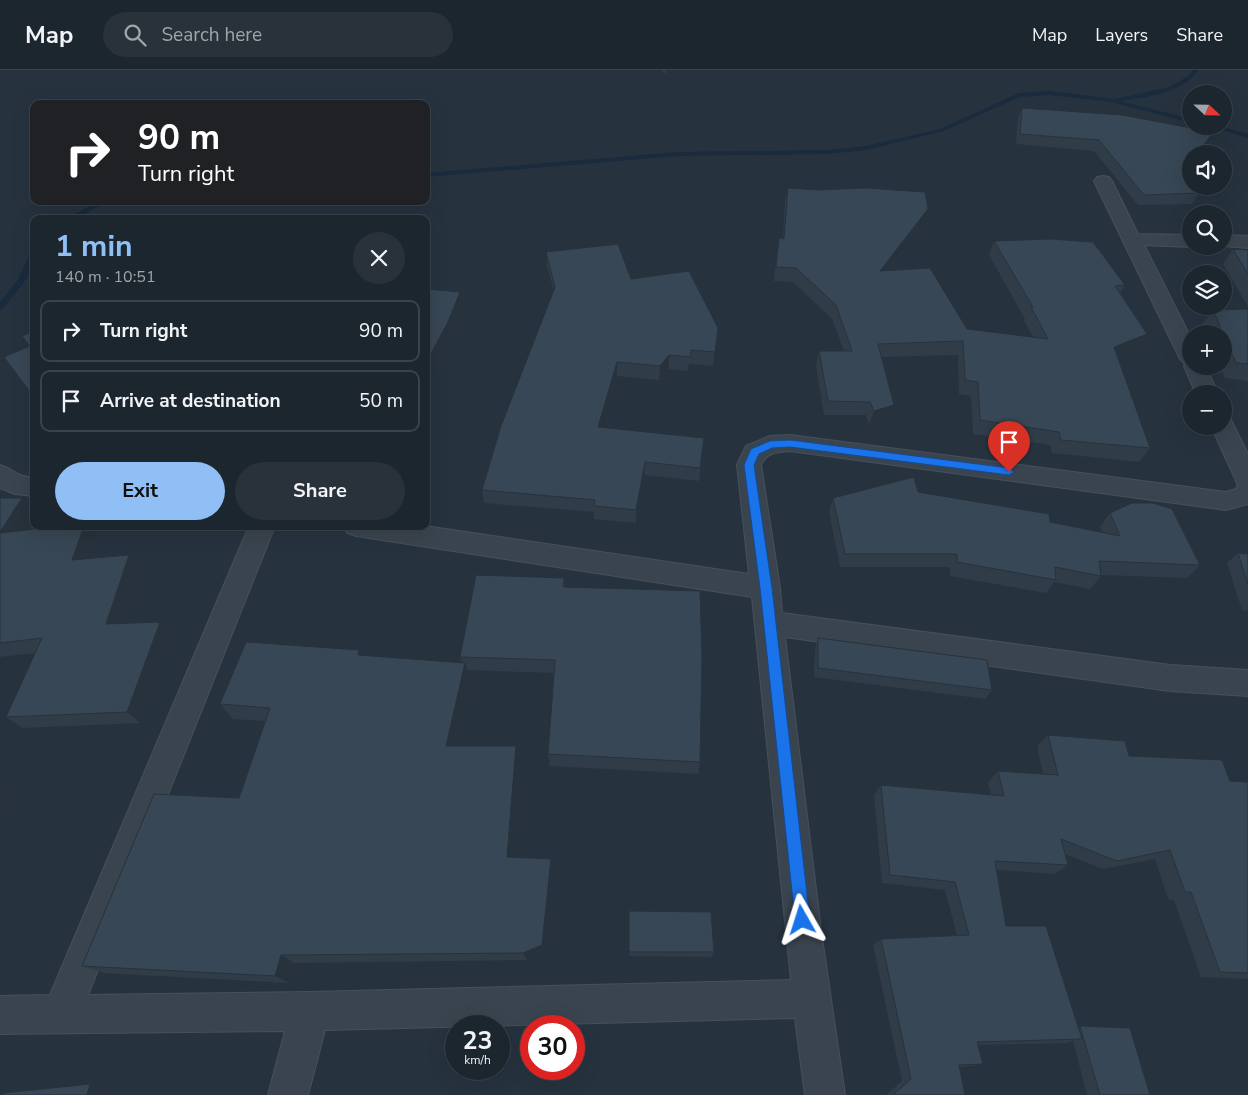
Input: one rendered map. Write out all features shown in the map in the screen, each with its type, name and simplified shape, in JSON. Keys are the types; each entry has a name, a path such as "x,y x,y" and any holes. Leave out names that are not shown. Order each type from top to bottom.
{"street":[{"path":"1103,181 1182,341"},
{"path":"1132,239 1182,240"},
{"path":"1232,241 1248,242"},
{"path":"1227,435 1248,481"},
{"path":"825,1095 811,999 766,588 749,465 755,452 770,444 790,443 1226,501 1245,496 1248,490"},
{"path":"0,474 6,482 30,487"},
{"path":"61,1014 260,530"},
{"path":"382,530 766,588"},
{"path":"770,623 1170,678 1248,683"},
{"path":"0,1015 310,1011 811,999"},
{"path":"288,1095 310,1011"}],"building":[{"path":"1022,108 1122,115 1182,126 1182,135 1211,135 1204,145 1182,145 1182,194 1144,195 1099,140 1020,134"},
{"path":"788,188 819,190 866,188 925,192 928,209 880,271 930,268 967,329 1048,339 1031,307 1033,307 994,241 1051,239 1093,242 1125,285 1115,286 1147,334 1114,347 1150,448 1061,440 1059,432 980,420 978,382 965,380 963,341 878,344 894,405 874,411 870,402 828,401 819,351 852,351 836,305 796,268 776,267 779,238 784,239"},
{"path":"618,244 631,279 689,271 718,328 715,352 691,350 690,357 669,355 660,366 617,362 598,427 704,438 700,468 645,462 636,510 594,506 595,500 482,490 501,426 555,287 546,252"},
{"path":"1233,249 1248,250 1248,274"},
{"path":"430,289 460,292 448,322 430,356"},
{"path":"1232,309 1248,309 1248,364 1236,363 1232,354 1232,325 1220,325 1215,315 1232,315"},
{"path":"30,333 30,346 22,336"},
{"path":"30,346 30,392 4,357"},
{"path":"914,477 918,492 1049,514 1050,522 1120,536 1110,513 1132,503 1153,503 1172,509 1200,565 1099,561 1101,576 1055,567 1056,580 957,562 957,554 845,554 833,498"},
{"path":"0,498 22,498 0,532"},
{"path":"30,530 83,530 72,560 129,555 106,624 160,622 127,712 6,717 42,638 0,643 0,533"},
{"path":"1238,553 1248,554 1248,585"},
{"path":"476,575 564,578 563,587 700,591 702,658 700,762 548,754 555,660 460,657"},
{"path":"818,638 987,660 992,690 818,668"},
{"path":"246,642 359,650 358,655 465,663 446,746 516,746 507,857 551,859 542,945 523,953 281,955 275,976 82,966 154,794 239,798 270,708 220,704"},
{"path":"1048,735 1125,741 1129,756 1222,760 1230,781 1248,782 1248,973 1220,972 1191,892 1185,892 1170,850 1117,861 1061,839 1068,865 995,861 1006,926 1046,926 1082,1039 977,1042 983,1064 959,1065 965,1095 893,1095 911,1079 881,939 969,935 955,882 890,875 881,785 1004,796 998,771 1058,775"},
{"path":"629,911 711,912 714,952 629,952"},
{"path":"1080,1026 1130,1028 1150,1095 1100,1095"},
{"path":"90,1084 87,1095 3,1095 4,1093"}],"waterway":[{"path":"1118,99 1161,92 1181,84 1190,78 1196,70"},
{"path":"430,175 678,154 828,152 866,148 942,130 1019,95 1049,93 1111,100 1182,119"},
{"path":"1232,132 1248,136"},
{"path":"76,215 95,205"},
{"path":"0,307 21,282 30,263"}],"route":[{"path":"802,920 766,588 749,465 755,452 770,444 790,443 1009,472"}]}
